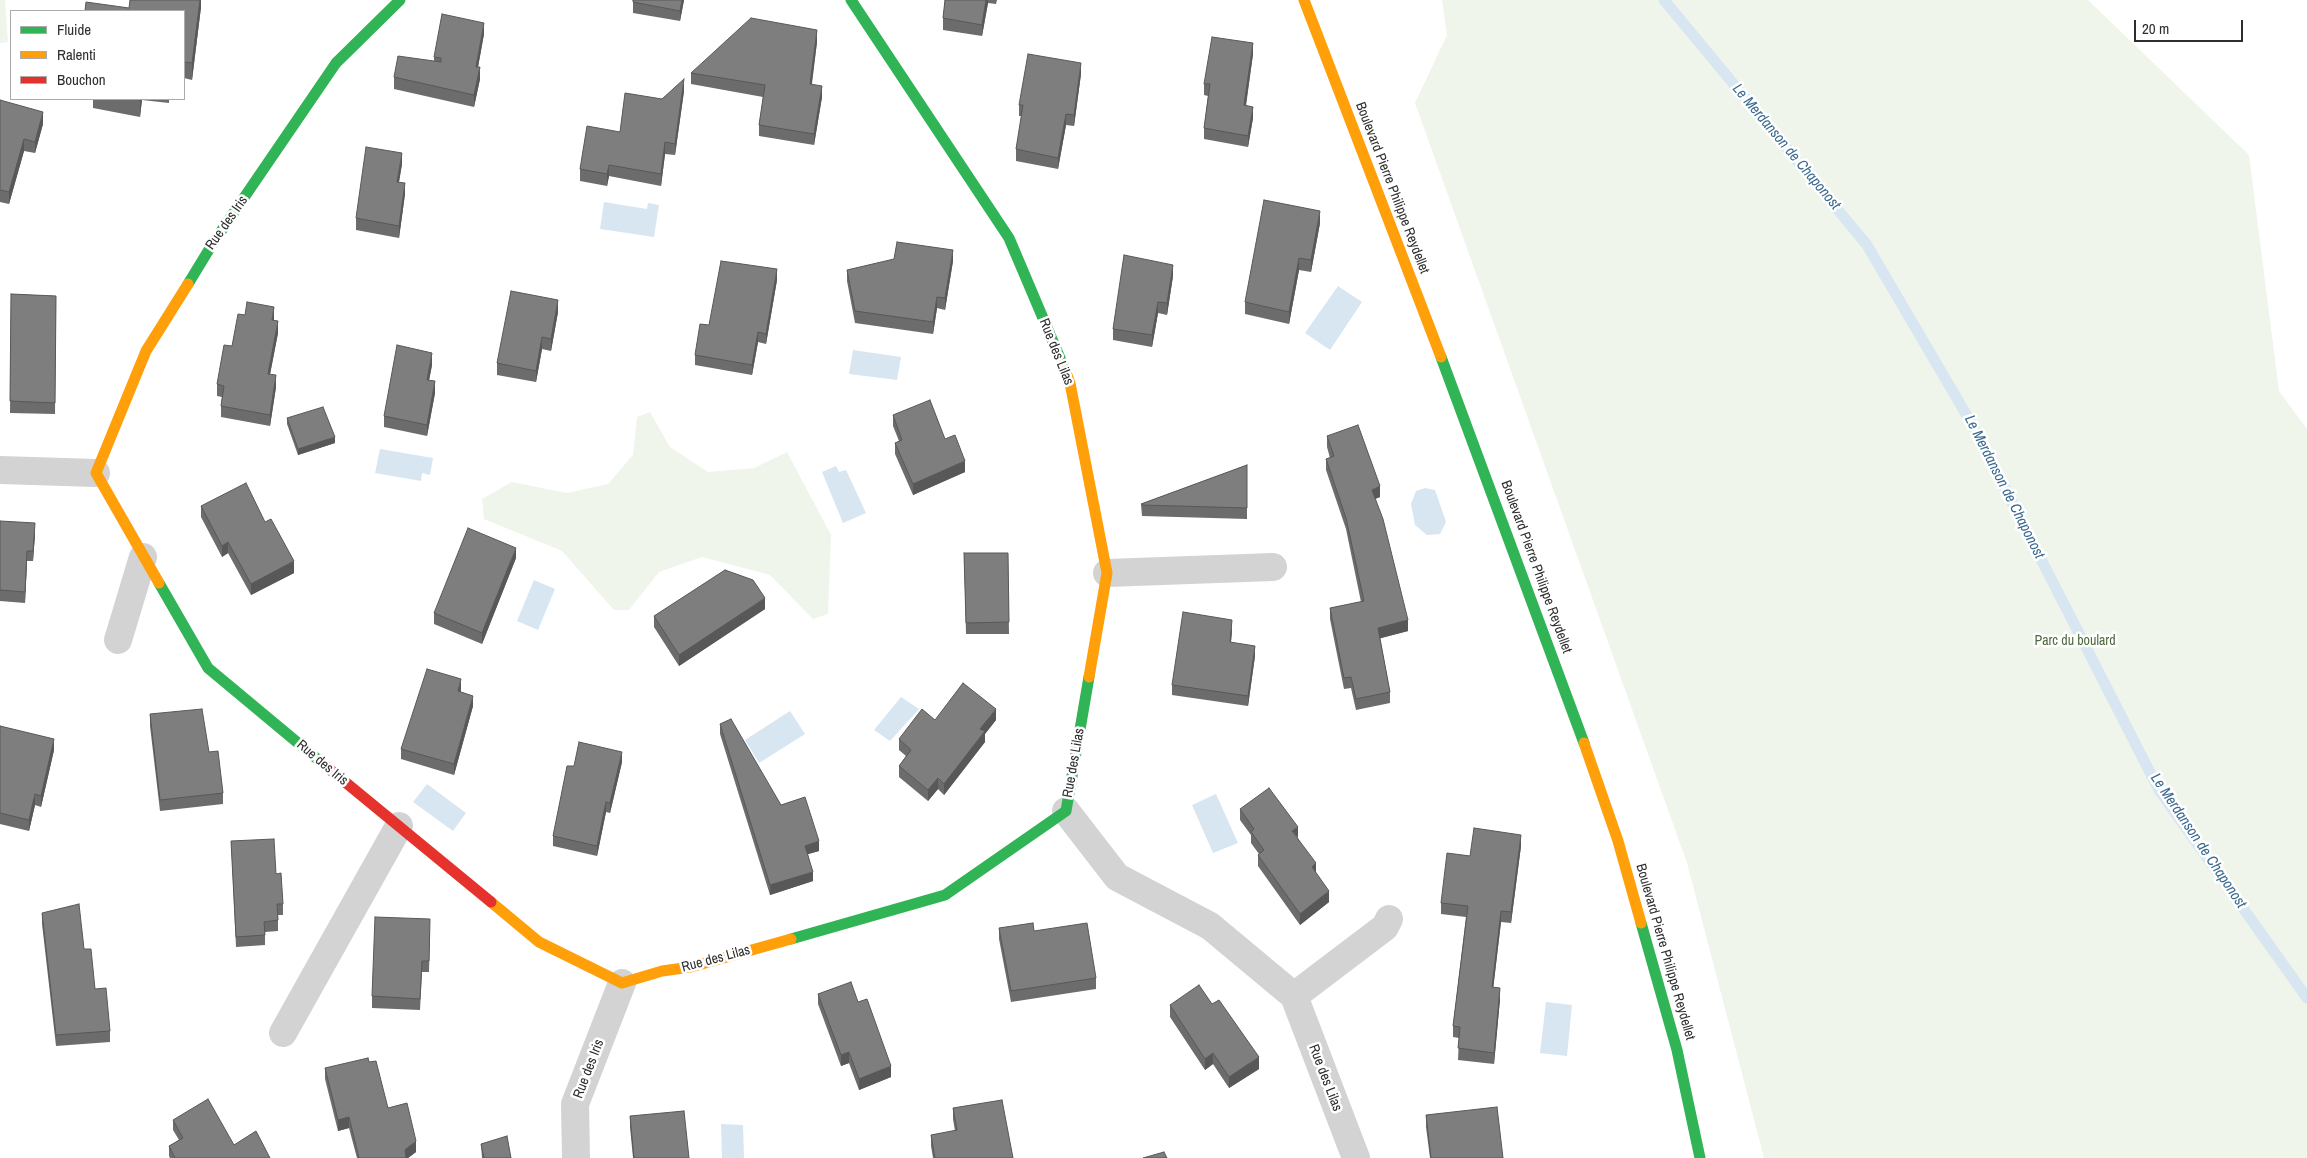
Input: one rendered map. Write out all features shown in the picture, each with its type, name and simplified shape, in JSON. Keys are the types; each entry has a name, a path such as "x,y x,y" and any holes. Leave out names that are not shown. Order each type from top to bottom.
{"street":[{"name":"Rue des Iris","path":"400,0 336,63 212,243 146,351 96,473 208,668 539,942 622,984 575,1104 576,1158"},
{"name":"Rue des Lilas","path":"622,984 662,971 690,966 945,895 1066,811 1107,573 1070,383 1009,238 851,0"},
{"name":"Boulevard Pierre Philippe Reydellet","path":"1304,0 1459,404 1573,711 1615,832 1677,1050 1700,1158"},
{"path":"0,470 96,473"},
{"path":"118,640 143,557"},
{"path":"1107,573 1273,567"},
{"name":"Rue des Lilas","path":"1066,811 1116,877 1210,926 1294,996 1356,1158"},
{"path":"283,1033 399,826"},
{"path":"1294,996 1385,927 1389,919"}],"green space":[{"path":"0,0 5,0 8,42 0,43"},
{"name":"Parc du boulard","path":"1442,0 2088,0 2249,155 2279,391 2307,429 2307,1158 1764,1158 1687,863 1415,103 1447,35"},
{"path":"650,412 670,447 708,472 754,468 787,452 831,535 828,614 813,619 770,575 702,557 659,572 629,610 614,610 562,551 484,519 482,499 512,482 567,493 608,484 633,455 637,417"}],"shaded area":[{"path":"604,202 647,209 648,203 659,205 654,237 600,229"},
{"path":"1338,286 1362,302 1330,350 1305,333"},
{"path":"853,350 901,357 897,380 849,374"},
{"path":"380,449 433,458 430,475 422,473 421,481 375,473"},
{"path":"836,466 839,472 846,470 866,513 843,523 822,472"},
{"path":"1425,488 1435,490 1446,522 1440,534 1427,535 1415,525 1411,504 1416,491"},
{"path":"534,580 555,589 538,630 517,621"},
{"path":"901,697 919,709 890,741 874,730"},
{"path":"790,711 805,734 759,763 745,740"},
{"path":"427,784 466,813 453,831 413,802"},
{"path":"1216,794 1238,843 1213,853 1192,805"},
{"path":"1546,1002 1572,1005 1567,1056 1540,1053"},
{"path":"721,1124 743,1125 744,1158 722,1158"}],"building":[{"path":"130,0 200,0 192,63 185,62 185,10 85,10 86,2 129,8"},
{"path":"633,0 682,0 680,11 633,2"},
{"path":"945,0 986,0 982,25 943,18"},
{"path":"442,14 484,23 476,67 480,67 474,95 394,77 398,56 441,62 441,58 434,57"},
{"path":"751,18 817,30 810,84 822,86 814,134 759,125 765,85 691,73"},
{"path":"1212,37 1253,43 1244,105 1253,107 1248,136 1204,128 1210,84 1204,84"},
{"path":"1028,54 1081,63 1074,115 1066,114 1058,158 1016,149 1023,105 1019,105"},
{"path":"684,79 675,144 665,142 661,174 609,165 607,174 580,169 587,126 620,132 625,93 662,99"},
{"path":"0,100 43,112 35,142 24,139 9,192 0,190"},
{"path":"366,147 402,153 397,182 405,183 399,226 356,218"},
{"path":"1264,200 1320,211 1311,260 1299,258 1289,312 1245,302"},
{"path":"897,242 953,250 945,298 937,297 933,322 855,311 847,270 894,259"},
{"path":"1124,255 1173,265 1167,303 1158,302 1152,335 1113,329"},
{"path":"721,261 777,269 766,334 758,332 752,365 695,355 700,324 709,325"},
{"path":"511,291 558,300 551,339 542,337 536,371 497,363"},
{"path":"11,294 56,296 55,403 10,401"},
{"path":"247,302 274,307 272,320 278,321 268,374 276,375 270,415 221,406 224,386 217,384 224,345 232,346 238,314 245,315"},
{"path":"397,345 432,353 427,380 435,381 427,425 384,416"},
{"path":"930,400 945,439 955,435 965,461 913,484 895,443 902,440 893,415"},
{"path":"323,407 335,437 298,449 287,418"},
{"path":"1358,425 1380,486 1372,490 1383,519 1408,620 1378,628 1390,692 1356,699 1351,677 1344,678 1330,608 1364,601 1346,518 1326,459 1334,456 1327,436"},
{"path":"1247,465 1247,508 1141,504"},
{"path":"246,483 265,522 271,519 294,561 251,584 228,542 222,546 201,506"},
{"path":"0,521 35,523 33,551 27,551 25,592 0,590"},
{"path":"468,528 516,548 482,633 434,613"},
{"path":"964,553 1008,553 1009,622 966,623"},
{"path":"725,570 753,580 765,598 679,655 654,616"},
{"path":"1183,612 1232,620 1230,642 1255,646 1248,696 1172,685"},
{"path":"427,669 461,679 458,691 473,696 454,764 401,749"},
{"path":"963,683 996,709 980,729 985,731 944,784 938,778 928,790 899,766 911,750 899,739 922,709 935,720"},
{"path":"202,709 209,752 218,751 223,793 160,800 150,714"},
{"path":"731,719 781,805 805,797 819,841 805,846 813,872 770,885 720,724"},
{"path":"0,726 54,739 41,796 35,794 29,820 0,813"},
{"path":"579,742 622,752 610,803 606,802 597,846 553,836 567,766 574,766"},
{"path":"1269,788 1298,827 1292,831 1316,863 1312,867 1329,891 1300,914 1258,855 1264,850 1251,832 1254,829 1240,809"},
{"path":"1474,828 1521,835 1511,912 1501,911 1492,987 1500,988 1494,1053 1458,1048 1460,1027 1453,1026 1468,906 1441,903 1447,853 1470,856"},
{"path":"274,839 276,874 281,873 283,904 277,904 278,920 264,922 265,935 236,937 231,841"},
{"path":"79,904 84,949 91,949 95,989 106,988 110,1031 56,1035 42,913"},
{"path":"375,917 430,919 429,961 422,961 420,999 372,996"},
{"path":"1033,923 1034,931 1087,923 1096,978 1011,991 999,928"},
{"path":"851,982 858,1002 867,999 891,1066 859,1079 849,1052 841,1055 818,994"},
{"path":"1199,985 1212,1004 1219,1000 1259,1057 1229,1077 1213,1053 1205,1059 1170,1005"},
{"path":"368,1058 369,1062 376,1061 388,1108 407,1103 416,1141 405,1150 406,1158 359,1158 349,1117 338,1120 325,1068"},
{"path":"208,1099 234,1145 256,1131 270,1158 175,1158 169,1146 183,1138 173,1120"},
{"path":"1002,1100 1013,1158 935,1158 931,1135 957,1130 953,1108"},
{"path":"1497,1107 1503,1158 1431,1158 1426,1115"},
{"path":"684,1111 689,1158 634,1158 630,1116"},
{"path":"507,1136 511,1158 484,1158 481,1144"},
{"path":"1164,1152 1167,1158 1143,1158"}],"waterway":[{"name":"Le Merdanson de Chaponost","path":"1664,0 1867,245 1973,426 2159,790 2307,998"}],"traffic: fast":[{"path":"188,284 213,243 336,63 400,0"},
{"path":"851,0 1009,238 1065,370"},
{"path":"1441,357 1584,743"},
{"path":"159,583 208,668 322,763"},
{"path":"791,939 945,895 1066,811 1089,677"},
{"path":"1641,923 1677,1050 1700,1158"}],"traffic: slow":[{"path":"1304,0 1441,357"},
{"path":"159,583 96,473 146,351 188,284"},
{"path":"1065,370 1070,383 1107,573 1089,677"},
{"path":"1584,743 1618,841 1641,923"},
{"path":"491,902 539,942 622,983 662,971 691,967 791,939"}],"traffic: jam":[{"path":"322,763 491,902"}]}
